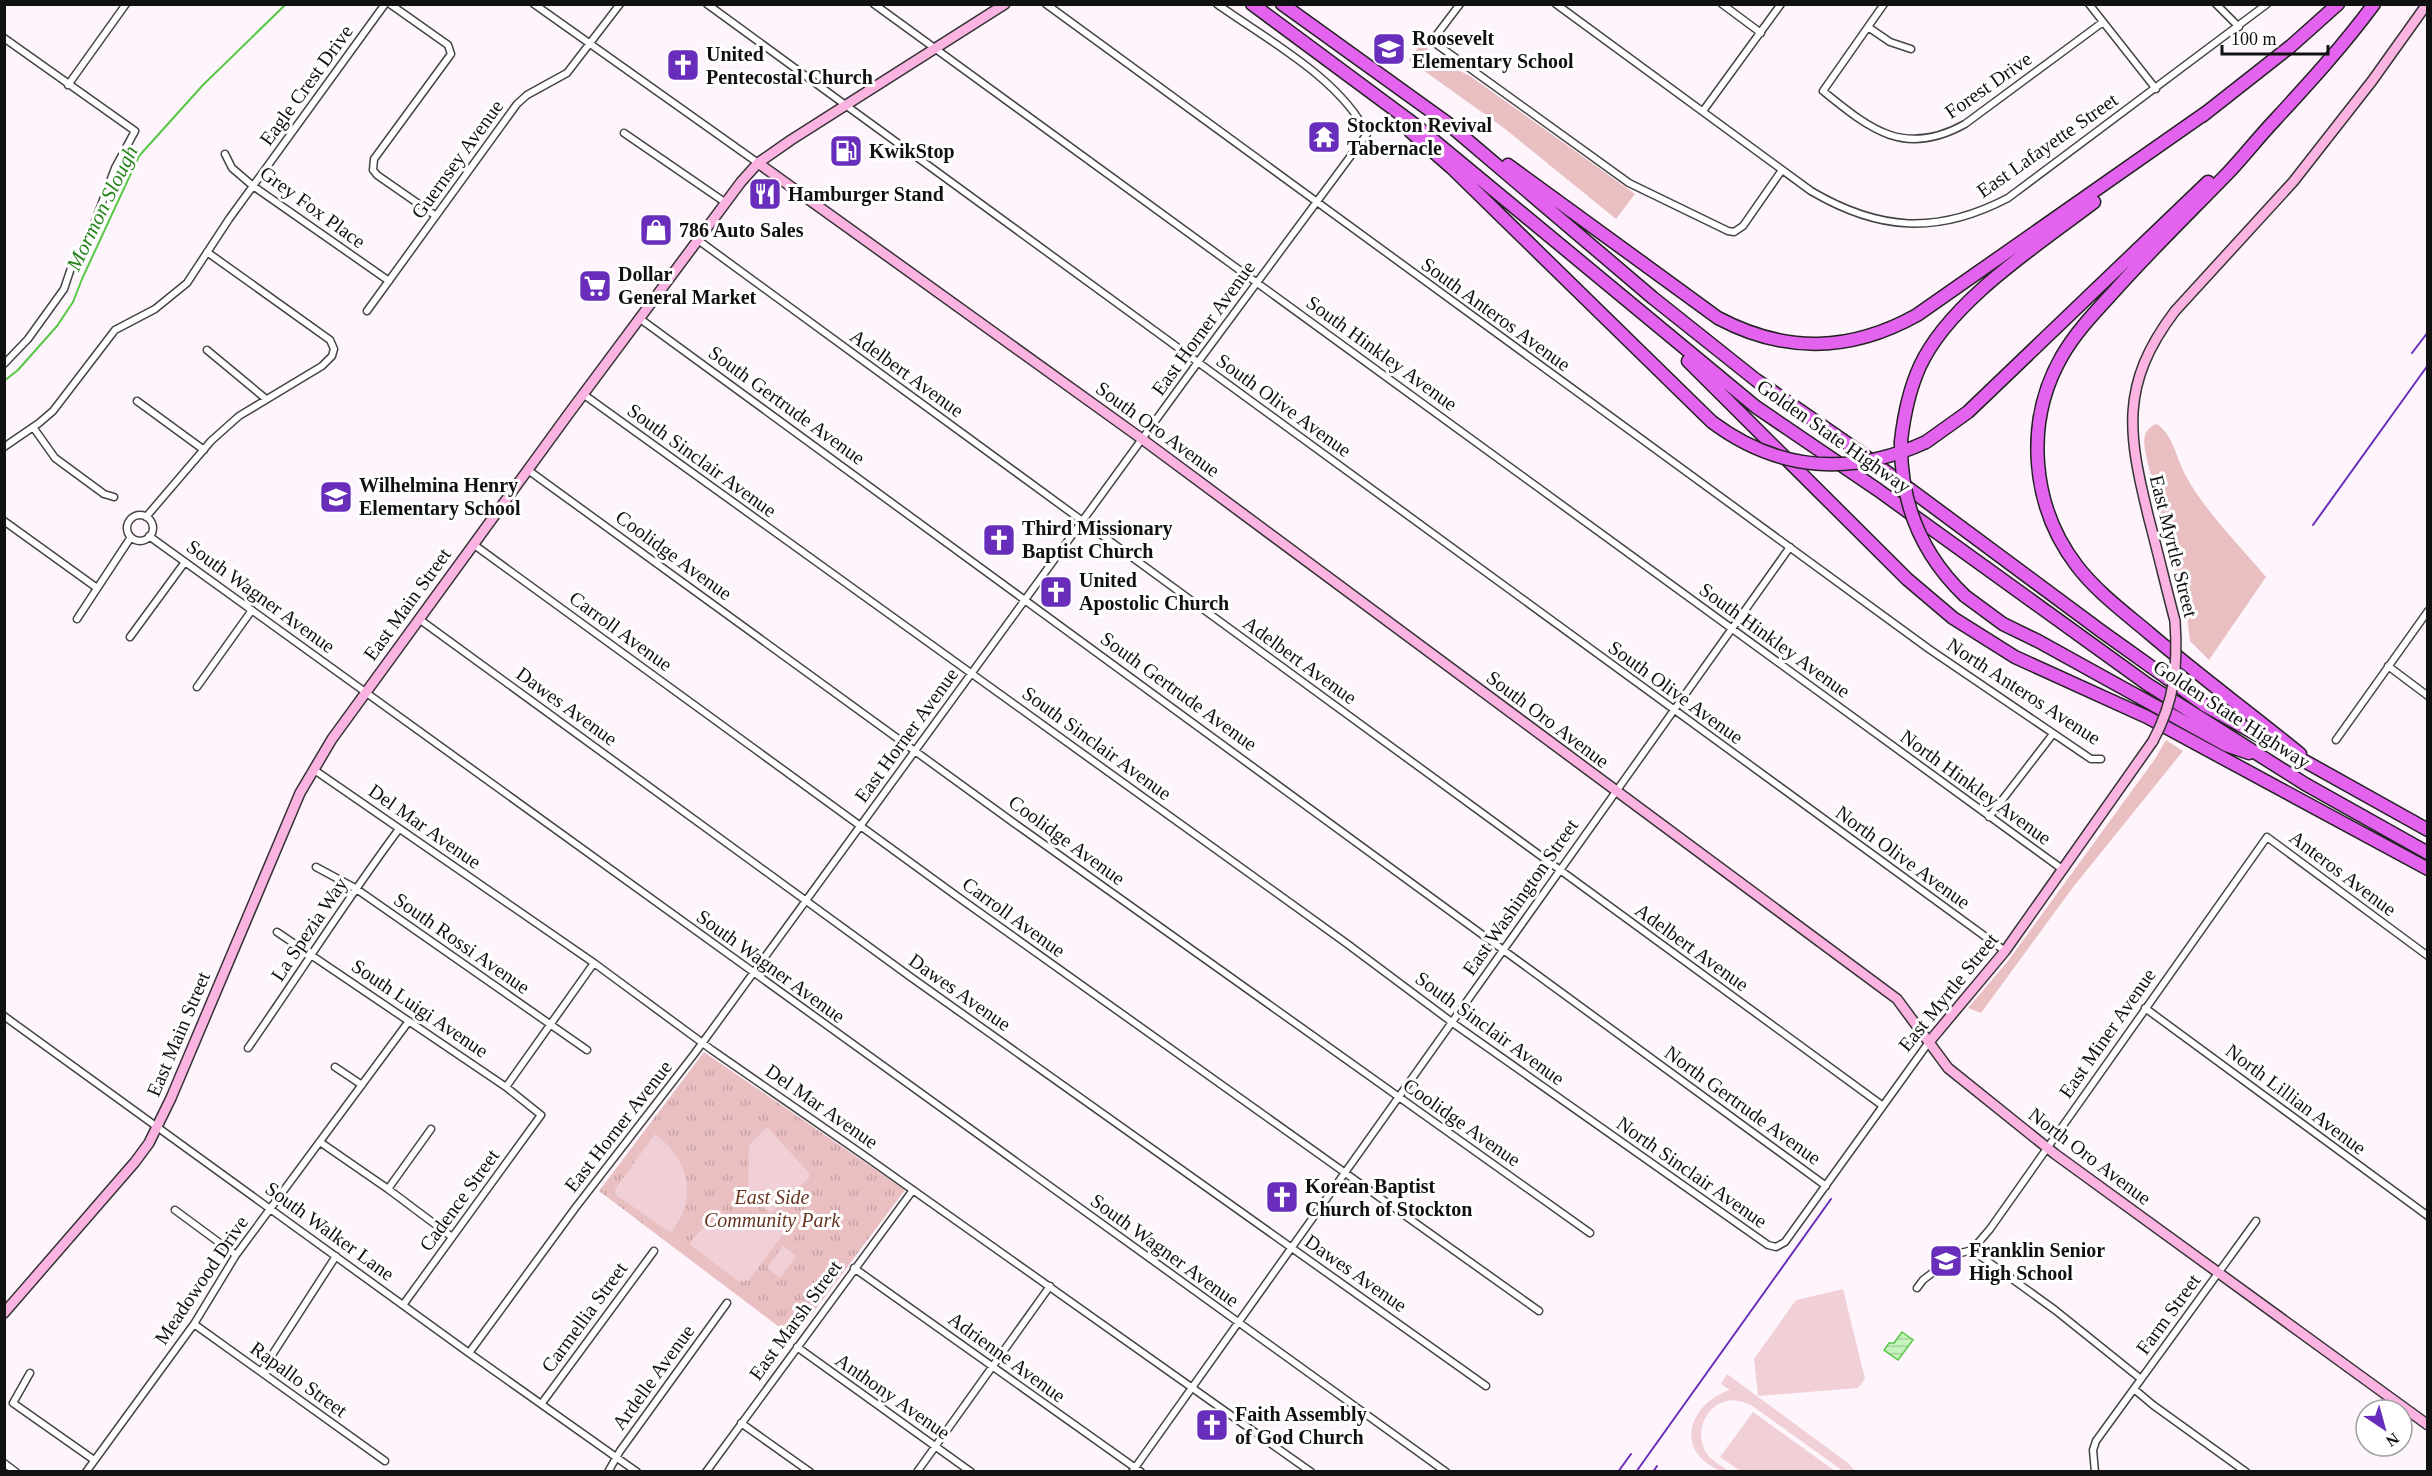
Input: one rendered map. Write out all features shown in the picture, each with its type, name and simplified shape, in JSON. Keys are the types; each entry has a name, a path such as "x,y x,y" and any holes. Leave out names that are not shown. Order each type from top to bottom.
{"highway":[{"name":"Golden State Highway","path":"1252,4 1456,159 1756,407 1878,490 2147,684 2305,784 2427,853"},
{"name":"Golden State Highway","path":"1282,4 1446,122 1653,298 1756,380 1861,453 2206,706 2427,830"},
{"path":"2270,760 2226,745 2003,624 1965,596 1936,563 1915,525 1904,484 1901,441 1906,407 1920,366 1949,321 2013,265 2291,46 2338,4"},
{"path":"2322,772 2193,670 2096,587 2078,567 2057,536 2044,501 2038,472 2038,436 2041,412 2054,372 2071,342 2149,252 2230,171 2328,63 2375,4"},
{"path":"1318,52 1452,168 1712,422 1732,436 1763,451 1792,460 1824,465 1857,464 1877,460 1926,442 1968,412 2275,120"},
{"path":"1446,122 1488,149 1718,318 1763,338 1781,342 1819,344 1874,336 1917,315 2207,112"},
{"path":"1682,347 1683,356 1907,579 1953,618 2015,657 2147,717 2427,869"}],"street":[{"path":"68,84 126,4"},
{"name":"Eagle Crest Drive","path":"4,447 52,411 108,337 121,326 154,309 187,283 253,186 385,4"},
{"path":"390,4 448,45 451,54 374,159 373,170 436,216"},
{"name":"South Oro Avenue","path":"534,4 1142,439 1754,893"},
{"name":"Guernsey Avenue","path":"367,311 517,104 527,95 567,73 620,4"},
{"name":"South Olive Avenue","path":"707,4 1812,812"},
{"name":"South Hinkley Avenue","path":"874,4 1732,628 1870,731"},
{"name":"East Main Street","path":"4,1313 126,1173 149,1143 300,793 314,769 365,692 418,619 741,182 758,163 1005,4"},
{"name":"East Horner Avenue","path":"469,1353 576,1207 702,1043 1256,282 1367,134 1361,123 1320,77 1217,4"},
{"path":"1460,4 1432,41 1629,183 1728,231 1738,231 1782,170"},
{"name":"East Lafayette Street","path":"1556,4 1782,170 1836,205 1863,216 1906,224 1945,222 1973,214 2008,198 2267,4"},
{"path":"1722,4 1761,33"},
{"path":"1703,111 1781,4"},
{"path":"1884,4 1868,27 1890,42 1911,49"},
{"path":"2089,4 2156,89"},
{"path":"2216,4 2239,27"},
{"name":"East Myrtle Street","path":"1776,1247 1785,1242 1929,1042 2005,951 2153,741 2165,714 2176,672 2175,621 2137,472 2132,442 2133,407 2146,358 2158,334 2175,310 2293,182 2366,89 2427,4"},
{"name":"South Anteros Avenue","path":"1048,5 1929,649"},
{"name":"Forest Drive","path":"1868,27 1823,91 1862,123 1879,132 1899,139 1930,139 1965,124 2103,22"},
{"path":"4,38 135,131 115,168 89,237 71,268 63,289 28,339 4,364"},
{"path":"624,133 726,203"},
{"name":"Grey Fox Place","path":"225,154 232,168 253,186 389,282"},
{"name":"Adelbert Avenue","path":"698,240 1883,1106"},
{"path":"146,517 211,441 239,416 322,366 332,356 333,345 330,340 207,252"},
{"name":"South Gertrude Avenue","path":"639,318 1641,1050"},
{"path":"207,350 266,399"},
{"name":"South Sinclair Avenue","path":"583,394 1590,1120"},
{"path":"137,401 204,450"},
{"path":"33,427 55,458 104,494 114,497"},
{"name":"Coolidge Avenue","path":"528,470 915,751 1590,1233"},
{"path":"138,515 146,517 152,528 149,536 143,540 131,537 127,530 131,519 138,515"},
{"path":"4,521 98,588"},
{"name":"South Wagner Avenue","path":"149,536 1446,1472"},
{"path":"77,619 131,537"},
{"name":"Carroll Avenue","path":"473,544 860,826 1539,1311"},
{"name":"East Washington Street","path":"1136,1470 1291,1247 1790,547"},
{"path":"130,637 185,562"},
{"path":"197,687 252,610"},
{"path":"2336,740 2427,611"},
{"name":"Dawes Avenue","path":"418,619 806,901 1486,1386"},
{"name":"North Anteros Avenue","path":"1929,649 2091,759 2102,759"},
{"path":"2388,666 2427,696"},
{"name":"North Hinkley Avenue","path":"1870,731 2062,869"},
{"path":"1989,817 2053,734"},
{"name":"Del Mar Avenue","path":"314,769 594,963 702,1043 1311,1472"},
{"name":"North Olive Avenue","path":"1812,812 2005,951"},
{"name":"La Spezia Way","path":"248,1048 355,888 399,829"},
{"name":"Anteros Avenue","path":"2267,837 2427,956"},
{"name":"East Miner Avenue","path":"1917,1288 1923,1280 1957,1254 1972,1250 1995,1222 2267,837"},
{"name":"South Rossi Avenue","path":"316,867 355,888 587,1050"},
{"name":"North Oro Avenue","path":"1754,893 1897,999 1948,1068 2046,1147 2427,1425"},
{"name":"South Luigi Avenue","path":"277,932 313,954 506,1087 542,1115"},
{"path":"506,1087 594,963"},
{"name":"North Lillian Avenue","path":"2145,1008 2427,1216"},
{"name":"South Walker Lane","path":"4,1016 637,1472"},
{"name":"Meadowood Drive","path":"86,1472 194,1324 236,1255 409,1021"},
{"name":"North Gertrude Avenue","path":"1641,1050 1826,1186"},
{"path":"335,1067 362,1085"},
{"name":"Cadence Street","path":"403,1305 542,1115"},
{"name":"North Sinclair Avenue","path":"1590,1120 1768,1245 1776,1247"},
{"path":"388,1189 431,1129"},
{"path":"320,1142 452,1237"},
{"name":"East Marsh Street","path":"706,1472 913,1190"},
{"path":"175,1210 236,1255"},
{"name":"Farm Street","path":"2095,1471 2094,1446 2106,1427 2256,1221"},
{"path":"1972,1250 2055,1310 2141,1378"},
{"name":"Carmellia Street","path":"542,1403 654,1251"},
{"path":"261,1372 336,1256"},
{"name":"Adrienne Avenue","path":"854,1268 1136,1470"},
{"path":"917,1472 1050,1286"},
{"name":"Ardelle Avenue","path":"608,1472 727,1303"},
{"name":"Rapallo Street","path":"194,1324 385,1461"},
{"name":"Anthony Avenue","path":"797,1347 971,1472"},
{"path":"30,1373 13,1402 94,1460"},
{"path":"2134,1389 2246,1472"},
{"path":"741,1423 810,1472"},
{"path":"4,1463 16,1472"}],"green space":[{"path":"1425,38 1428,50 1434,58 1470,76 1635,194 1616,219 1504,128 1409,60"},
{"path":"2157,424 2171,441 2186,476 2203,502 2266,577 2209,660 2190,641 2187,618 2148,464 2145,435 2151,427"},
{"path":"2166,740 2183,751 2074,886 1981,1013 1968,1008 2008,961 2155,759"},
{"name":"East Side Community Park","path":"704,1052 905,1190 794,1338 599,1191"},
{"path":"767,1127 809,1173 809,1178 771,1213 748,1197 749,1145"},
{"path":"655,1134 676,1156 683,1168 686,1180 685,1206 680,1220 671,1233 616,1195 615,1189"},
{"path":"732,1214 765,1217 786,1230 749,1280 739,1282 689,1244 708,1225"},
{"path":"783,1246 796,1256 780,1278 767,1268"},
{"path":"1843,1289 1865,1379 1858,1388 1758,1396 1754,1359 1796,1300"},
{"path":"1727,1374 1848,1463 1855,1471 1843,1471 1751,1405 1733,1400 1719,1404 1712,1409 1703,1422 1701,1438 1707,1454 1729,1471 1718,1470 1708,1464 1692,1444 1691,1433 1700,1411 1708,1402 1730,1390 1721,1384"},
{"path":"1753,1412 1835,1471 1740,1471 1720,1457"}],"shaded area":[{"path":"1902,1332 1913,1340 1898,1360 1884,1350 1889,1343 1894,1343"}],"waterway":[{"name":"Mormon Slough","path":"4,381 18,370 57,326 73,302 139,156 203,85 286,4"}],"railway":[{"path":"2412,353 2428,332"},
{"path":"2313,525 2428,365"},
{"path":"1636,1472 1831,1199"},
{"path":"1618,1472 1631,1454"},
{"path":"1653,1472 1657,1466"}],"place":[{"name":"Roosevelt Elementary School","path":"1389,49"},
{"name":"United Pentecostal Church","path":"683,65"},
{"name":"Stockton Revival Tabernacle","path":"1324,137"},
{"name":"KwikStop","path":"846,151"},
{"name":"Hamburger Stand","path":"765,194"},
{"name":"786 Auto Sales","path":"656,230"},
{"name":"Dollar General Market","path":"595,286"},
{"name":"Wilhelmina Henry Elementary School","path":"336,497"},
{"name":"Third Missionary Baptist Church","path":"999,540"},
{"name":"United Apostolic Church","path":"1056,592"},
{"name":"Korean Baptist Church of Stockton","path":"1282,1197"},
{"name":"Franklin Senior High School","path":"1946,1261"},
{"name":"Faith Assembly of God Church","path":"1212,1425"}]}
